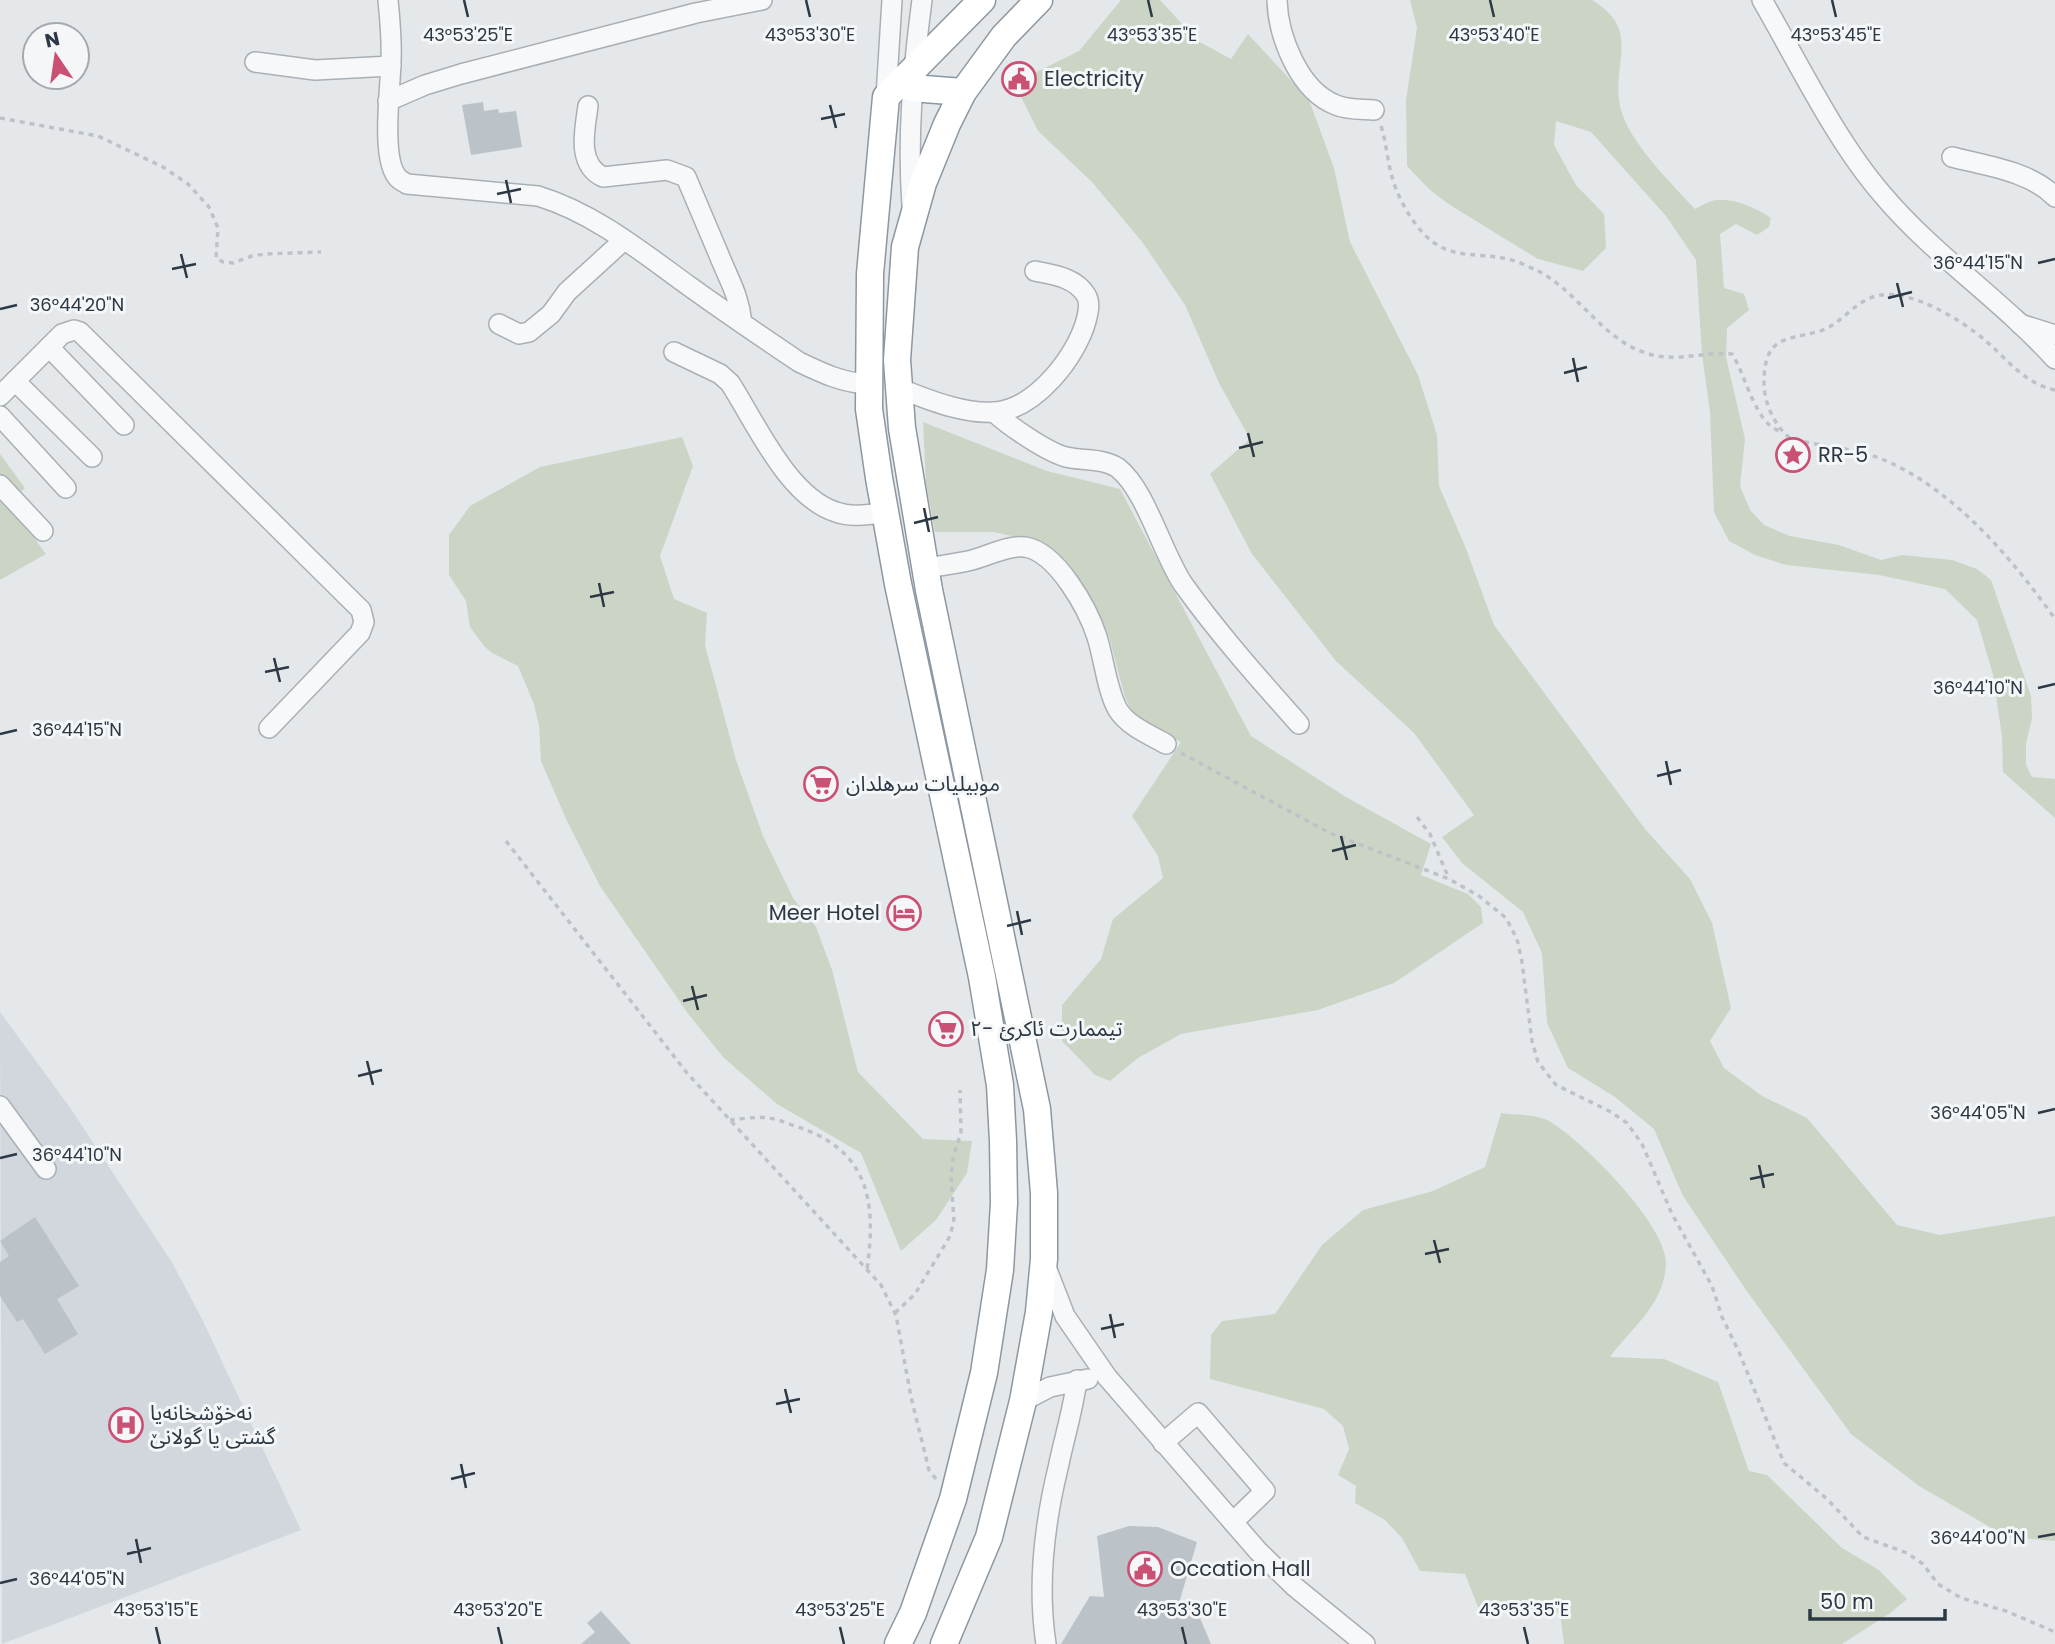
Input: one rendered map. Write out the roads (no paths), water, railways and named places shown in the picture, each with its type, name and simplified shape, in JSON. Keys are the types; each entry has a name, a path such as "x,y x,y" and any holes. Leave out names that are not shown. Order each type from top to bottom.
{"highway":[{"path":"898,1644 913,1613 953,1499 984,1373 1000,1270 1004,1203 1000,1086 982,977 898,584 869,410 870,274 886,97 912,79 982,0"},
{"path":"944,1644 989,1537 1023,1401 1039,1312 1044,1259 1044,1193 1037,1109 925,568 902,428 898,388 901,286 905,247 913,214 947,124 963,92 1004,36 1039,0"},
{"path":"912,79 963,92"}],"street":[{"path":"387,0 391,24 388,101 390,157 398,178 407,184 538,196 579,211 799,362 830,377 869,384"},
{"path":"886,97 892,0"},
{"path":"913,214 909,169 912,79 922,0"},
{"path":"1277,0 1281,32 1294,63 1321,97 1337,106 1374,110"},
{"path":"1762,0 1840,135 1881,194 2055,359"},
{"path":"388,101 425,85 693,6 751,1"},
{"path":"255,62 315,70 391,66"},
{"path":"588,106 583,145 586,158 595,173 603,177 667,170 686,177 733,284 742,323"},
{"path":"1952,157 2012,173 2045,187 2055,197"},
{"path":"499,324 519,334 529,332 551,314 567,292 624,240"},
{"path":"898,388 933,401 994,412 1007,410 1025,401 1043,387 1064,365 1083,332 1089,309 1088,297 1079,287 1064,278 1035,271"},
{"path":"2019,324 2055,335"},
{"path":"0,396 68,330 86,336 360,610 364,622 360,633 269,727"},
{"path":"49,347 124,425"},
{"path":"674,352 720,373 730,383 787,473 816,503 837,513 856,516 885,513"},
{"path":"15,381 92,457"},
{"path":"994,412 1005,423 1063,456 1104,462 1118,468 1147,510 1171,565 1183,583 1299,724"},
{"path":"0,416 66,488"},
{"path":"0,485 43,531"},
{"path":"925,568 965,562 1024,547 1035,550 1046,558 1056,566 1076,593 1096,635 1117,708 1125,719 1166,744"},
{"path":"0,1107 46,1169"},
{"path":"1044,1259 1065,1316 1107,1377 1233,1522 1295,1587 1365,1644"},
{"path":"1023,1401 1050,1387 1077,1380 1107,1377"},
{"path":"1046,1644 1041,1591 1043,1548 1077,1380"},
{"path":"1163,1443 1198,1413 1265,1491 1233,1522"}],"place":[{"name":"Electricity","path":"1019,79"},
{"name":"RR-5","path":"1793,455"},
{"name":"موبيليات سرهلدان","path":"821,784"},
{"name":"Meer Hotel","path":"904,913"},
{"name":"تيممارت ئاكرئ -٢","path":"946,1029"},
{"name":"نەخۆشخانەیا گشتی یا گولانێ","path":"126,1425"},
{"name":"Occation Hall","path":"1145,1569"}]}
